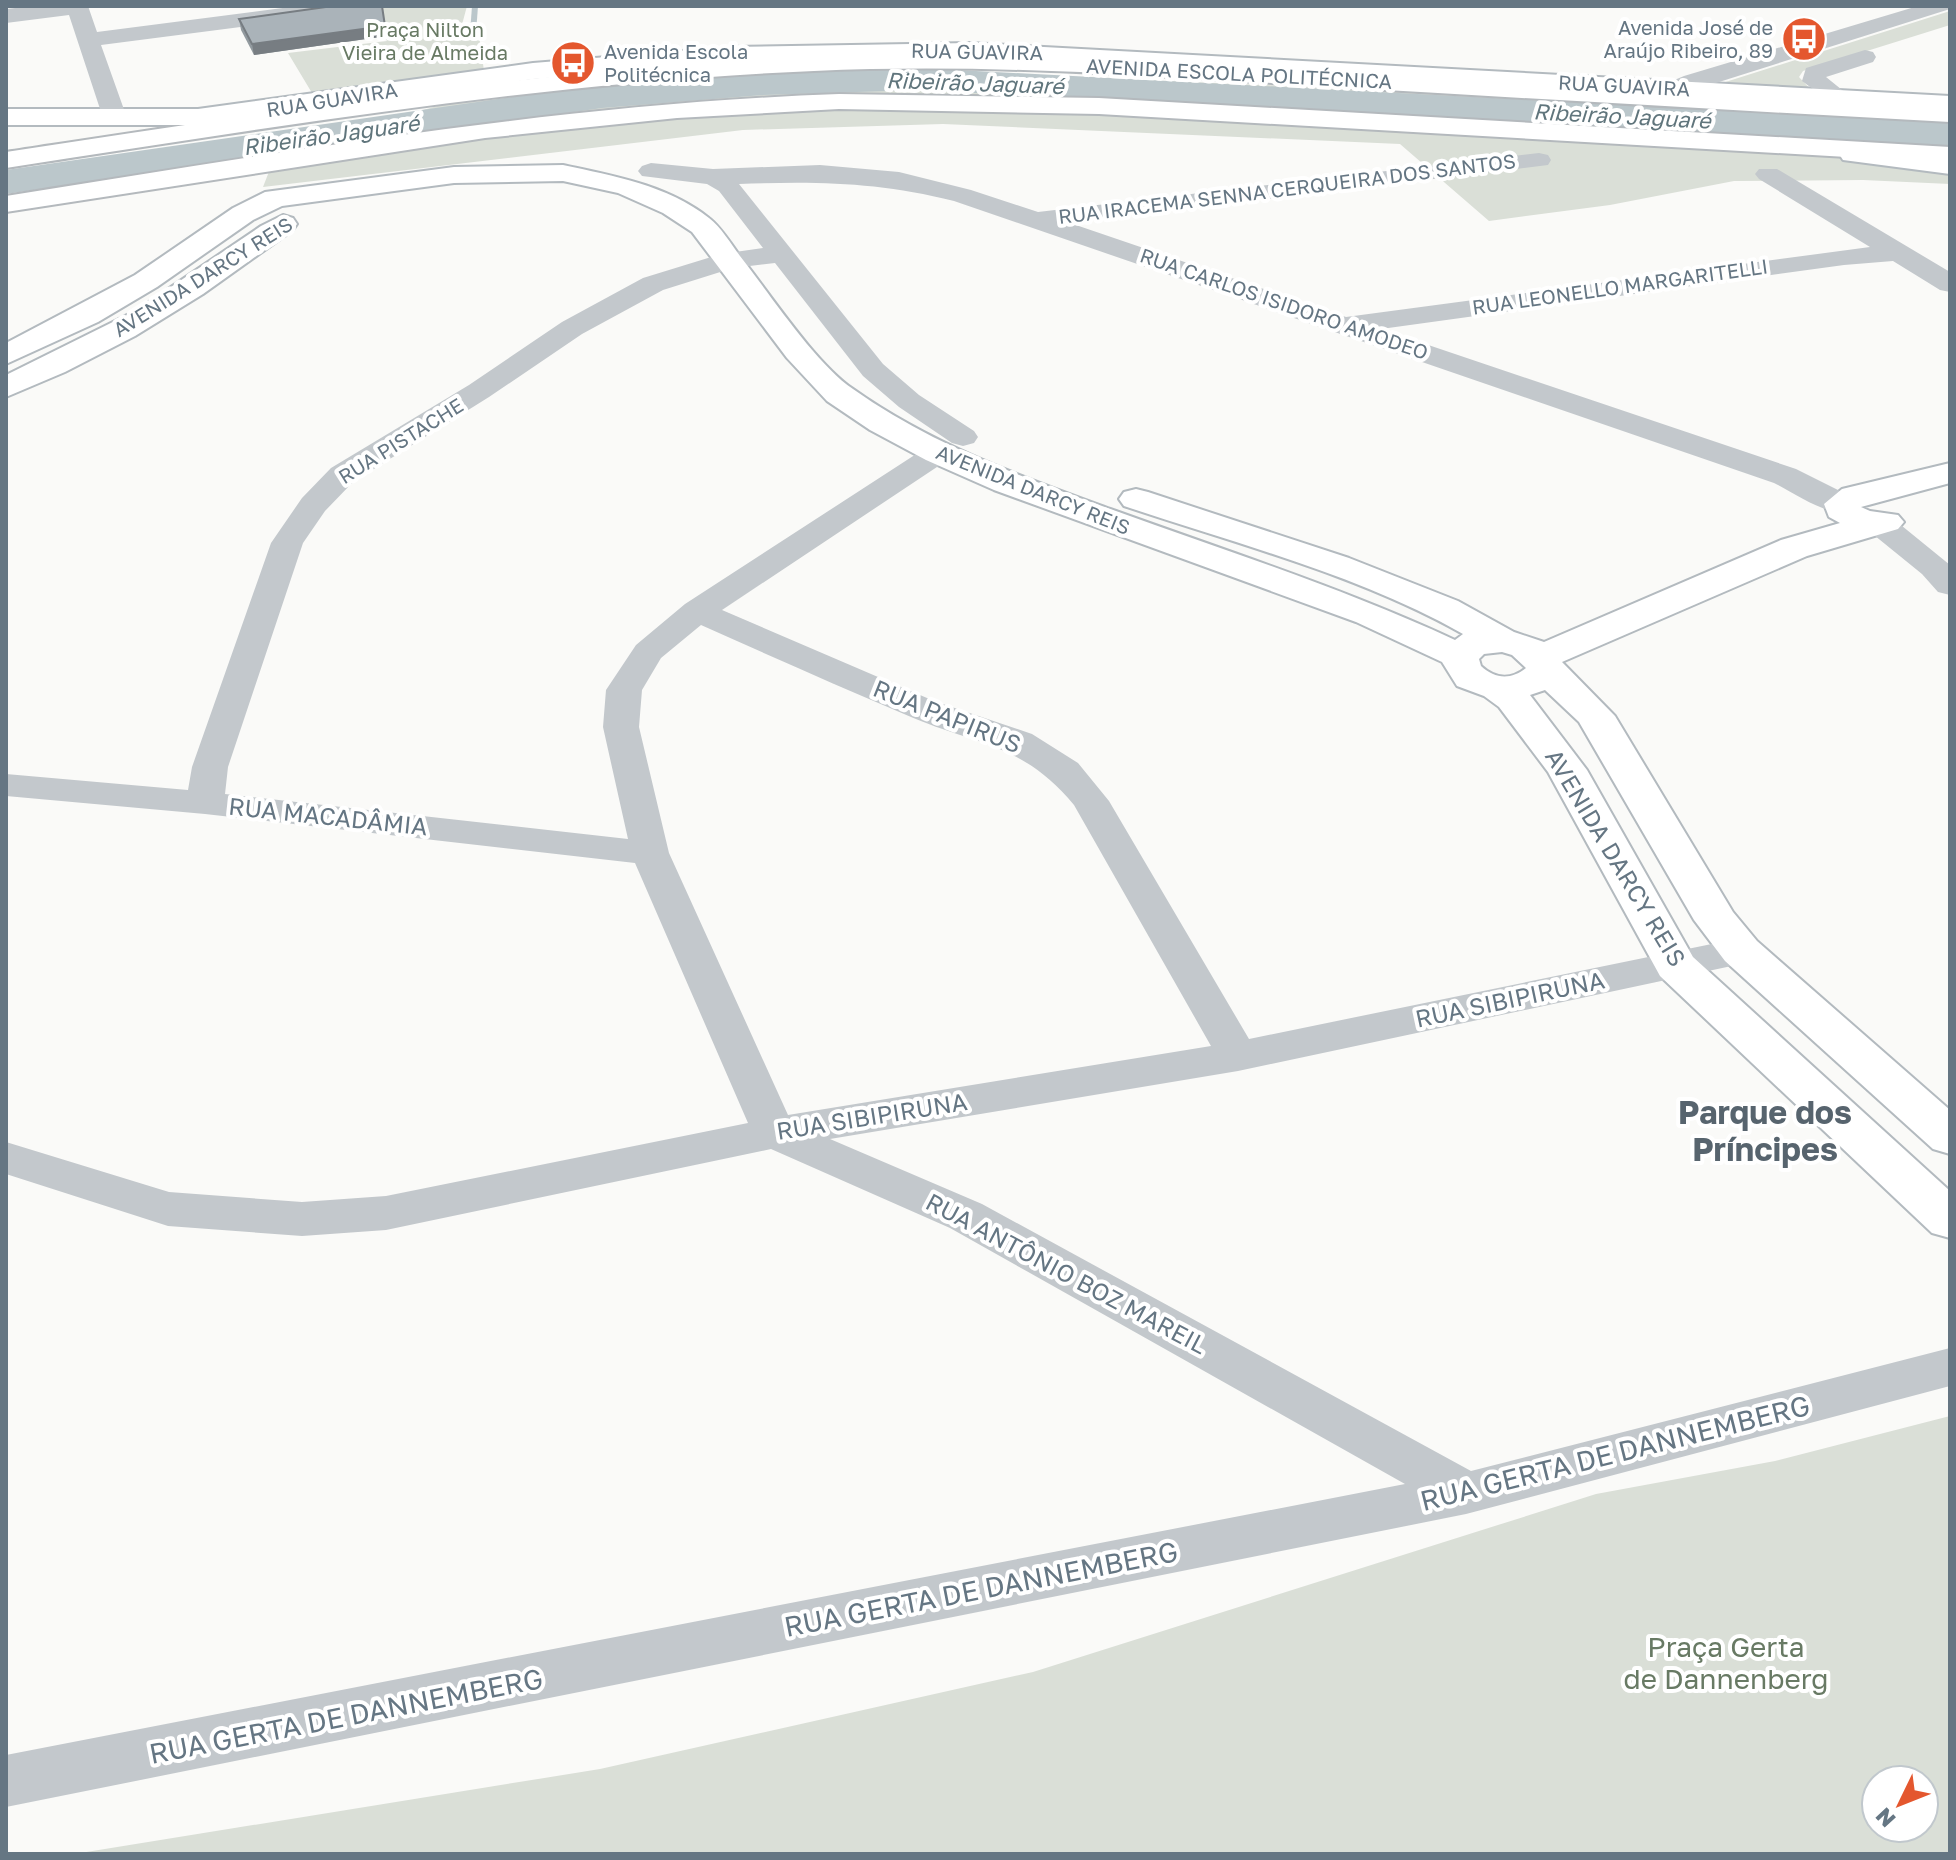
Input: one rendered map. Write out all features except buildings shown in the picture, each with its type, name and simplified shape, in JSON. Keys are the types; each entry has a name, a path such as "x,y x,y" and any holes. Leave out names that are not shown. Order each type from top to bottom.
{"main road":[{"name":"RUA GUAVIRA","path":"6,117 198,117 533,71 731,55 829,51 1054,53 1840,98 1946,109"},
{"name":"AVENIDA ESCOLA POLITÉCNICA","path":"6,160 474,90 611,76 911,61 1084,66 1946,109"},
{"name":"AVENIDA ESCOLA POLITÉCNICA","path":"6,204 497,129 679,109 776,103 1069,104 1950,155"},
{"path":"6,129 261,121"},
{"name":"AVENIDA ESCOLA POLITÉCNICA","path":"1775,146 1950,166"},
{"name":"AVENIDA DARCY REIS","path":"6,355 87,315 146,281 259,205 297,193 454,175 563,173 627,187 673,207 702,226 798,351 838,394 882,423 1106,488 1336,566 1445,609 1502,641 1525,646 1543,663"},
{"name":"AVENIDA DARCY REIS","path":"6,387 82,352 133,323 189,290 253,242 356,186"},
{"name":"AVENIDA DARCY REIS","path":"951,445 1046,499 1369,614 1459,656 1459,665 1466,674 1496,687 1513,699 1567,770 1676,966 1950,1220"},
{"path":"1543,663 1947,474"},
{"path":"1046,499 1070,489 1106,488"},
{"path":"1459,656 1474,643 1502,641"},
{"path":"1496,687 1530,685 1541,678 1543,663"},
{"path":"1543,663 1595,716 1716,920 1741,951 1950,1137"}],"street":[{"path":"88,40 348,6"},
{"path":"1673,89 1937,6"},
{"path":"6,16 77,7 115,118"},
{"path":"1764,60 1814,73 1890,49"},
{"path":"1814,73 1814,81 1820,87 1840,98"},
{"name":"RUA IRACEMA SENNA CERQUEIRA DOS SANTOS","path":"1036,219 1539,160"},
{"path":"651,171 713,177"},
{"name":"RUA CARLOS ISIDORO AMODEO","path":"713,177 820,173 899,180 962,195 1036,219 1785,476 1871,511 1942,576"},
{"path":"1768,174 1950,284"},
{"name":"AVENIDA DARCY REIS","path":"713,177 737,196 873,370 909,401 951,445"},
{"name":"RUA LEONELLO MARGARITELLI","path":"1345,325 1844,257 1895,253"},
{"name":"RUA PISTACHE","path":"205,803 210,767 287,543 313,505 342,475 479,391 572,328 653,284 730,260 781,254"},
{"path":"774,1133 650,853 621,727 624,690 648,652 697,611 951,445"},
{"name":"RUA PAPIRUS","path":"697,611 921,709 1019,742 1065,771 1090,801 1238,1056"},
{"name":"RUA MACADÂMIA","path":"6,785 205,803 650,853"},
{"name":"RUA SIBIPIRUNA","path":"6,1158 168,1209 302,1219 386,1213 774,1133 1238,1056 1741,951"},
{"name":"RUA ANTÔNIO BOZ MAREIL","path":"774,1133 966,1216 1466,1493"},
{"name":"RUA GERTA DE DANNEMBERG","path":"6,1781 1466,1493 1950,1367"}],"green space":[{"name":"Praça Nilton Vieira de Almeida","path":"467,6 460,32 479,35 484,71 312,93 288,53 387,41 367,9"},
{"path":"1950,11 1950,25 1803,71 1799,77 1812,91 1716,85"},
{"path":"957,73 1417,91 1950,122 1950,184 1863,180 1734,181 1610,205 1489,221 1400,144 943,124 743,130 263,187 277,151 441,105 709,77"},
{"name":"Praça Gerta de Dannenberg","path":"1950,1416 1950,1854 74,1854 600,1769 1033,1672 1596,1494 1775,1461"}],"waterway":[{"path":"473,33 475,6"},
{"name":"Ribeirão Jaguaré","path":"6,182 602,96 763,83 920,79 1950,134"}],"place":[{"name":"Avenida José de Araújo Ribeiro, 89","path":"1804,39"},
{"name":"Avenida Escola Politécnica","path":"573,63"}],"district":[{"name":"Parque dos Príncipes","path":"1765,1132"}]}
